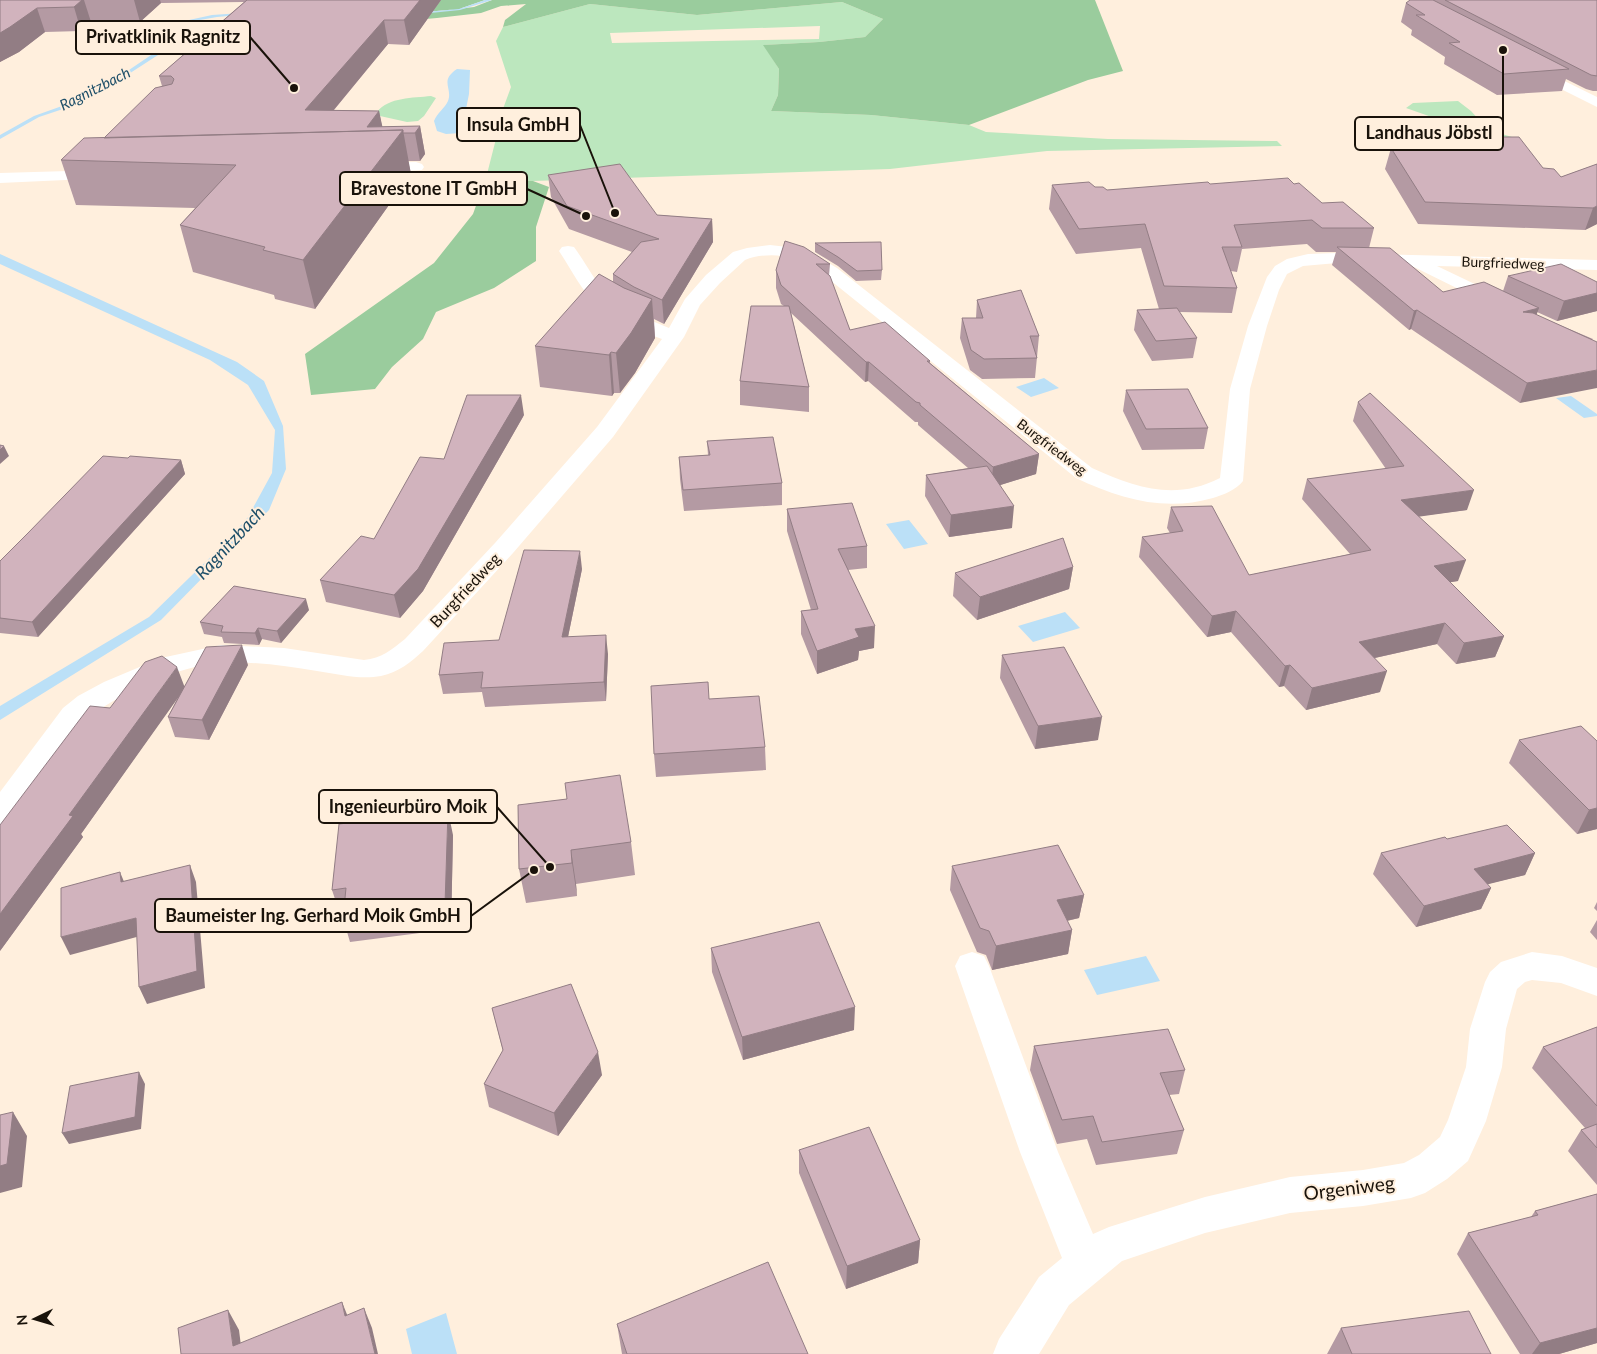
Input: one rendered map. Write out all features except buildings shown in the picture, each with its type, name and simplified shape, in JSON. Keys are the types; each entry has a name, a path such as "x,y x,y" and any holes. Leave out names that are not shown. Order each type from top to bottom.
{"street":[{"path":"1521,63 1597,103"},
{"path":"52,177 56,171 82,158"},
{"path":"359,168 416,167"},
{"path":"0,178 119,175"},
{"name":"Burgfriedweg","path":"0,814 73,715 88,703 114,688 171,664 221,654 284,657 364,669 382,667 398,659 414,645 497,555 605,432 674,337 692,303 713,279 739,256 770,250 799,253 831,272 1084,473 1120,490 1139,495 1165,498 1194,496 1218,490 1231,481 1240,389 1267,296 1279,271 1287,266 1317,259 1597,265"},
{"path":"568,251 599,297 627,314 674,337"},
{"name":"Burgfriedweg","path":"1410,260 1517,311"},
{"path":"972,966 1039,1152 1085,1264"},
{"name":"Orgeniweg","path":"1014,1354 1054,1291 1109,1246 1205,1214 1290,1195 1363,1188 1411,1180 1433,1167 1454,1149 1464,1128 1484,1067 1488,1029 1502,982 1513,972 1532,966 1562,970 1597,982"}],"green space":[{"path":"433,0 485,0 459,9 403,14"},
{"path":"492,0 1095,0 1123,71 1088,80 969,125 871,115 771,111 778,95 779,69 763,45 865,37 883,19 842,2 697,15 590,4 503,27 505,20 526,4 501,6 481,13 357,25 401,16 474,7"},
{"path":"842,2 883,19 865,37 764,45 779,69 778,95 771,111 871,115 969,125 986,132 1108,139 1277,141 1282,146 1047,151 890,169 533,181 486,178 500,117 511,87 496,41 503,27 590,4 697,15","holes":["820,26 819,39 612,43 610,33"]},
{"path":"431,96 436,98 424,116 418,121 407,122 380,116 377,112 388,103 409,98"},
{"path":"1458,101 1482,123 1472,125 1512,137 1487,136 1456,129 1441,124 1443,121 1406,108 1413,103"},
{"path":"486,178 533,181 549,187 536,227 536,261 494,288 436,312 423,339 392,367 375,389 311,395 305,354 434,263 473,214"}],"water":[{"name":"Ragnitzbach","path":"485,0 492,0 460,10 401,16 239,15 194,21 161,34 163,39 172,46 124,77 72,106 39,117 0,139 0,135 34,116 62,106 126,72 163,47 156,40 155,34 189,20 212,15 241,13 403,14 459,9"},
{"path":"457,69 470,70 469,94 466,109 460,119 461,133 446,134 437,131 434,121 448,101 449,77"},
{"name":"Ragnitzbach","path":"0,254 237,362 264,381 283,426 286,469 269,510 161,620 0,720 0,706 149,617 229,539 248,517 272,473 275,430 248,385 210,360 0,264"},
{"path":"1044,378 1059,388 1031,397 1016,387"},
{"path":"1571,396 1597,414 1597,416 1584,418 1556,398"},
{"path":"909,520 928,544 904,549 886,524"},
{"path":"1065,612 1080,628 1033,642 1018,626"},
{"path":"1146,956 1160,981 1097,995 1084,970"},
{"path":"446,1313 457,1354 412,1354 406,1329"}],"place":[{"name":"Landhaus Jöbstl","path":"1503,50"},
{"name":"Privatklinik Ragnitz","path":"294,88"},
{"name":"Insula GmbH","path":"615,213"},
{"name":"Bravestone IT GmbH","path":"586,216"},
{"name":"Ingenieurbüro Moik","path":"550,867"},
{"name":"Baumeister Ing. Gerhard Moik GmbH","path":"534,870"}]}
